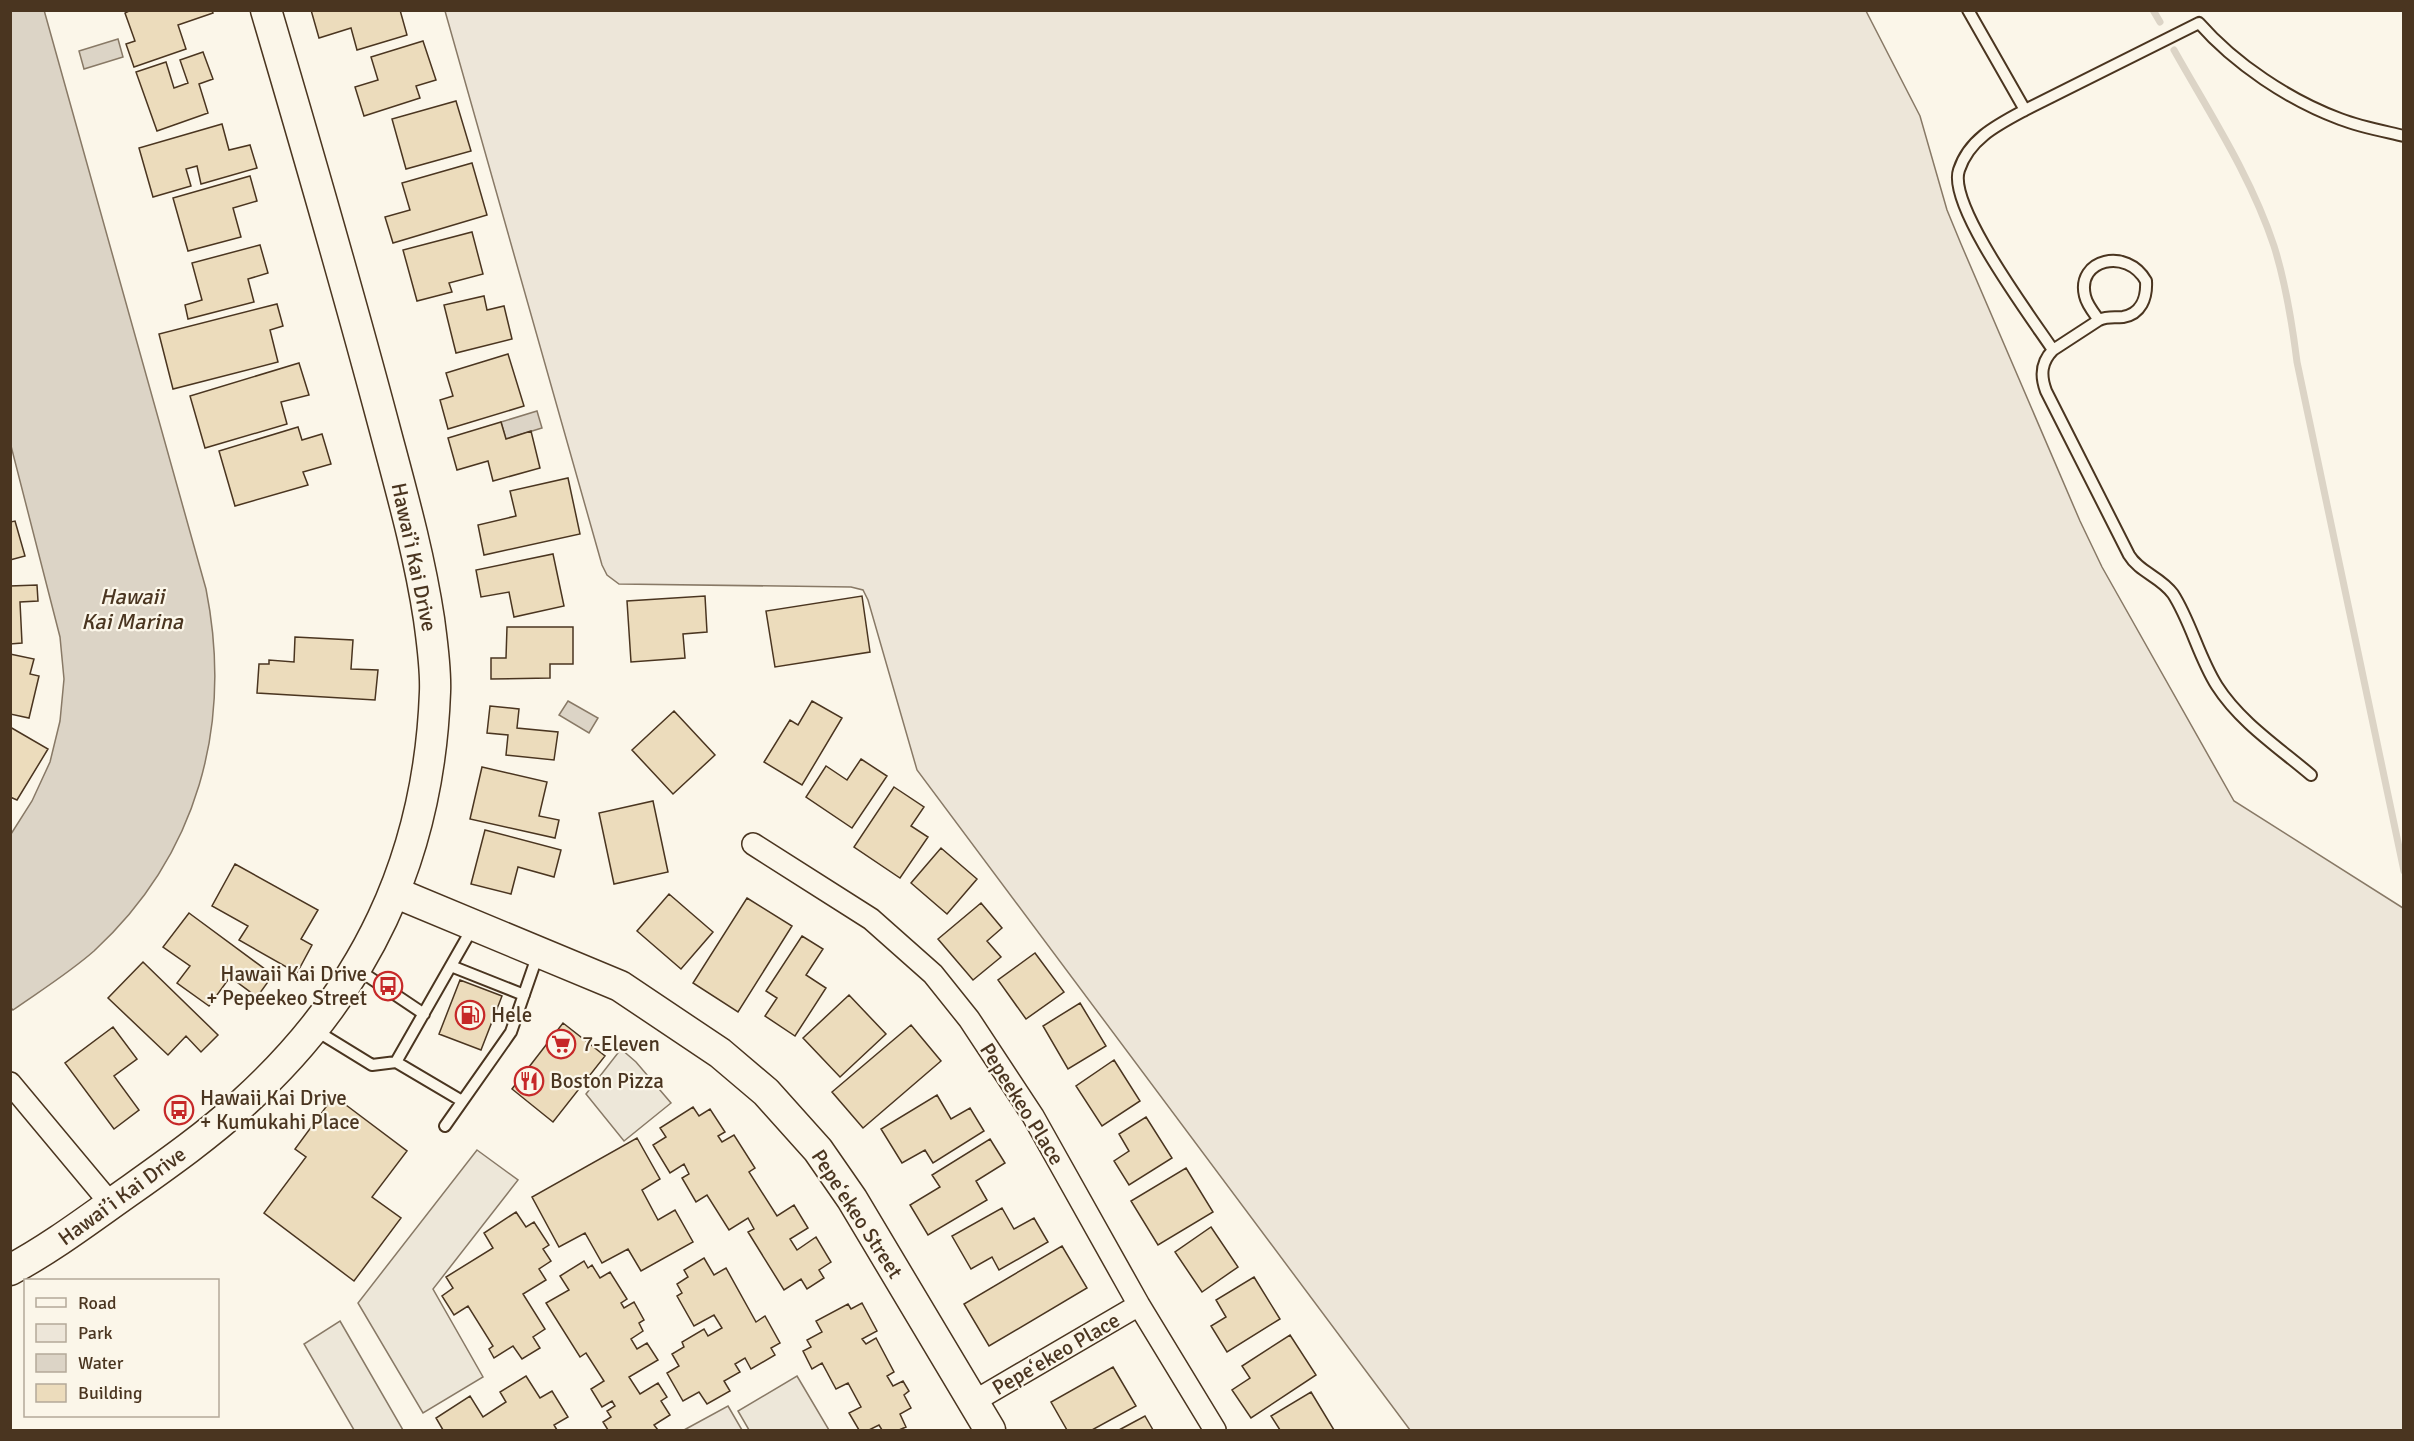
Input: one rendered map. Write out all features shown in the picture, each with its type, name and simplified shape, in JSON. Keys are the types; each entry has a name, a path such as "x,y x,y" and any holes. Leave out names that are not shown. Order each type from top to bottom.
{"main road":[{"name":"Hawai’i Kai Drive","path":"10,1270 45,1251 170,1162 243,1104 312,1028 357,969 381,925 411,845 427,777 435,689 428,615 414,542 359,332 266,10"},
{"name":"Pepeʻekeo Street","path":"394,892 473,927 620,986 720,1053 766,1092 818,1150 852,1199 990,1431"}],"street":[{"name":"Pepeekeo Place","path":"753,844 871,920 933,974 969,1019 1033,1116 1139,1305 1215,1431"},
{"path":"10,1083 111,1204"},
{"name":"Pepeʻekeo Place","path":"973,1402 1139,1305"}],"lane":[{"path":"1968,10 2025,110"},
{"path":"2053,350 1974,229 1963,205 1958,182 1959,171 1977,141 1992,128 2199,23 2252,71 2289,94 2341,119 2403,136"},
{"path":"2099,320 2085,297 2086,278 2099,264 2118,261 2134,266 2146,281 2145,301 2131,315 2099,320 2053,350 2043,364 2042,382 2129,555 2141,568 2160,580 2174,596 2210,675 2229,703 2243,718 2311,774"},
{"path":"396,1062 473,927"},
{"path":"445,1126 511,1032 538,952"},
{"path":"451,966 524,995"},
{"path":"357,969 424,1014"},
{"path":"312,1028 372,1065 396,1062 462,1101"}],"green space":[{"path":"445,11 1866,11 1920,116 1947,210 2080,521 2102,567 2234,801 2403,908 2403,1430 1410,1430 917,770 868,600 863,590 851,587 619,584 607,575 602,565"},
{"path":"728,1406 742,1430 684,1430"}],"shaded area":[{"path":"621,1049 636,1062 671,1103 624,1141 586,1094"},
{"path":"477,1150 518,1180 433,1289 483,1377 423,1413 358,1303"},
{"path":"340,1321 403,1430 354,1430 304,1344"},
{"path":"797,1376 829,1430 749,1430 738,1411"}],"water":[{"name":"Hawaii Kai Marina","path":"44,10 206,589 213,640 215,689 210,738 199,785 182,830 159,873 130,913 94,951 13,1010 10,1007 11,834 32,801 50,762 60,721 64,679 60,637 11,446 11,11"},
{"path":"118,39 123,57 84,69 79,51"},
{"path":"537,411 542,428 506,439 501,422"},
{"path":"568,701 598,718 589,733 559,715"}],"building":[{"path":"131,10 212,10 213,13 178,25 186,49 134,67 126,44 135,41 125,13"},
{"path":"311,10 400,10 407,35 357,50 351,28 319,38"},
{"path":"423,41 436,80 416,86 420,98 364,116 355,87 378,80 371,57"},
{"path":"203,52 213,79 199,84 208,113 157,131 136,72 166,62 174,88 188,83 180,60"},
{"path":"456,101 471,151 406,169 392,119"},
{"path":"222,124 229,150 250,145 257,168 201,184 197,166 186,169 191,186 153,197 139,148"},
{"path":"472,163 487,215 393,243 385,217 410,210 402,183"},
{"path":"250,176 257,201 233,208 241,237 188,251 173,198"},
{"path":"472,232 483,274 449,283 452,292 417,301 403,250"},
{"path":"260,245 268,273 248,279 254,302 188,319 185,305 202,300 192,263"},
{"path":"484,296 487,310 504,306 512,339 456,353 444,305"},
{"path":"277,304 283,326 270,330 278,362 173,389 159,334"},
{"path":"508,354 524,406 448,429 440,400 453,396 446,373"},
{"path":"299,363 309,395 281,402 287,424 205,448 190,396"},
{"path":"501,422 506,439 531,431 540,468 493,481 488,461 457,470 448,438"},
{"path":"298,427 302,440 322,434 331,464 303,472 308,485 235,506 219,451"},
{"path":"568,478 580,534 484,555 478,525 516,516 510,491"},
{"path":"15,521 25,556 10,560 10,522"},
{"path":"553,554 564,606 514,617 509,592 481,597 476,570"},
{"path":"37,585 38,601 20,602 22,643 10,644 10,586"},
{"path":"705,596 707,632 683,634 685,658 631,662 627,601"},
{"path":"862,596 870,652 775,667 766,611"},
{"path":"507,627 573,627 573,664 550,664 550,678 491,679 491,658 506,658"},
{"path":"295,637 353,640 351,669 378,670 375,700 257,693 259,664 269,664 269,660 294,662"},
{"path":"10,654 34,659 30,674 39,676 29,718 10,714"},
{"path":"812,701 842,718 802,785 764,762 790,720 798,725"},
{"path":"490,706 519,709 517,728 558,732 554,760 506,755 508,735 487,733"},
{"path":"674,711 715,755 673,794 632,750"},
{"path":"10,727 48,749 17,800 10,797"},
{"path":"861,759 887,776 852,828 806,797 826,766 847,780"},
{"path":"482,767 547,782 539,816 559,820 555,838 470,819"},
{"path":"894,787 924,807 911,826 928,837 900,878 854,847"},
{"path":"653,801 668,872 614,884 599,813"},
{"path":"485,830 561,850 554,877 518,867 511,894 471,884"},
{"path":"941,848 977,879 947,914 911,883"},
{"path":"235,864 318,910 301,939 312,945 297,973 239,940 248,926 212,906"},
{"path":"669,894 713,932 681,969 637,931"},
{"path":"747,898 792,926 738,1012 693,983"},
{"path":"981,903 1002,928 987,941 1001,957 973,980 938,939"},
{"path":"189,913 273,975 257,997 230,977 209,1006 177,983 190,966 163,947"},
{"path":"802,936 823,949 806,975 826,988 795,1036 765,1016 777,998 766,991"},
{"path":"1035,953 1064,992 1026,1019 998,980"},
{"path":"143,962 218,1035 201,1052 186,1036 168,1055 108,998"},
{"name":"Hele","path":"460,980 502,996 481,1050 439,1034"},
{"path":"849,995 886,1034 840,1077 803,1038"},
{"path":"1080,1003 1106,1046 1068,1069 1043,1026"},
{"path":"563,1023 605,1056 553,1122 512,1089"},
{"path":"911,1025 941,1061 863,1128 832,1092"},
{"path":"113,1027 137,1059 114,1076 139,1110 114,1129 65,1063"},
{"path":"1114,1060 1140,1101 1102,1126 1076,1086"},
{"path":"937,1095 951,1119 970,1108 984,1131 933,1163 925,1150 902,1163 881,1129"},
{"path":"334,1096 407,1151 372,1197 401,1218 354,1281 264,1213 306,1157 295,1149"},
{"path":"693,1107 699,1116 710,1109 725,1132 718,1136 722,1142 734,1135 755,1168 749,1172 777,1216 794,1205 808,1228 790,1239 797,1250 816,1237 831,1262 819,1270 824,1278 807,1289 801,1279 784,1290 748,1232 754,1229 748,1218 729,1230 707,1195 696,1202 682,1178 689,1174 684,1164 670,1173 653,1145 666,1137 660,1128"},
{"path":"1146,1117 1172,1158 1129,1185 1114,1161 1129,1151 1119,1134"},
{"path":"637,1138 660,1179 642,1190 658,1220 675,1210 693,1242 641,1271 628,1249 602,1263 585,1233 559,1247 532,1197"},
{"path":"990,1139 1005,1163 976,1181 987,1200 928,1235 910,1205 940,1187 932,1175"},
{"path":"1186,1168 1213,1212 1158,1245 1131,1201"},
{"path":"1002,1208 1014,1229 1034,1218 1048,1242 999,1270 992,1257 971,1269 952,1236"},
{"path":"516,1212 526,1227 534,1222 549,1245 543,1249 551,1261 539,1269 546,1280 523,1294 545,1329 533,1337 540,1348 522,1359 513,1346 494,1358 489,1349 493,1346 468,1306 454,1315 442,1296 453,1288 446,1277 493,1248 484,1233"},
{"path":"1211,1227 1238,1267 1202,1292 1175,1252"},
{"path":"1062,1246 1087,1288 989,1346 964,1304"},
{"path":"704,1258 714,1275 726,1268 756,1322 765,1316 780,1343 771,1348 775,1355 751,1369 745,1358 735,1364 740,1372 724,1381 730,1391 707,1404 699,1392 683,1401 667,1373 679,1366 672,1354 684,1347 682,1342 704,1329 708,1336 722,1328 714,1315 694,1326 677,1296 682,1293 677,1284 688,1277 684,1270"},
{"path":"584,1261 588,1268 592,1265 600,1278 610,1272 627,1299 621,1303 624,1308 634,1302 644,1320 639,1323 643,1331 631,1339 637,1349 647,1343 658,1360 629,1377 640,1394 658,1383 667,1397 661,1401 670,1415 654,1425 658,1430 608,1430 603,1422 611,1417 607,1411 615,1406 612,1401 602,1407 591,1389 604,1381 586,1353 580,1357 546,1303 569,1290 560,1276"},
{"path":"1254,1277 1280,1319 1227,1352 1211,1326 1226,1317 1216,1300"},
{"path":"862,1303 877,1331 862,1339 866,1344 876,1338 894,1372 887,1376 893,1386 903,1381 909,1391 904,1395 911,1408 900,1414 906,1427 899,1430 882,1430 879,1425 869,1430 859,1430 849,1413 861,1407 848,1383 836,1389 822,1363 812,1369 803,1351 811,1347 807,1340 822,1332 816,1321 848,1304 851,1309"},
{"path":"1290,1335 1316,1375 1251,1418 1232,1390 1250,1378 1242,1366"},
{"path":"1113,1367 1136,1406 1092,1430 1067,1430 1051,1402"},
{"path":"526,1376 540,1398 552,1391 568,1417 554,1425 557,1430 443,1430 436,1418 470,1396 483,1417 506,1402 500,1392"},
{"path":"1311,1392 1334,1430 1280,1430 1271,1416"},
{"path":"1145,1416 1153,1430 1119,1430"}],"waterway":[{"path":"2153,10 2160,22"},
{"path":"2174,50 2242,170 2265,220 2278,260 2288,303 2297,362 2404,871"}],"place":[{"name":"Hawaii Kai Drive + Pepeekeo Street","path":"388,986"},
{"name":"Hele","path":"470,1015"},
{"name":"7-Eleven","path":"561,1044"},
{"name":"Boston Pizza","path":"529,1081"},
{"name":"Hawaii Kai Drive + Kumukahi Place","path":"179,1110"}]}
